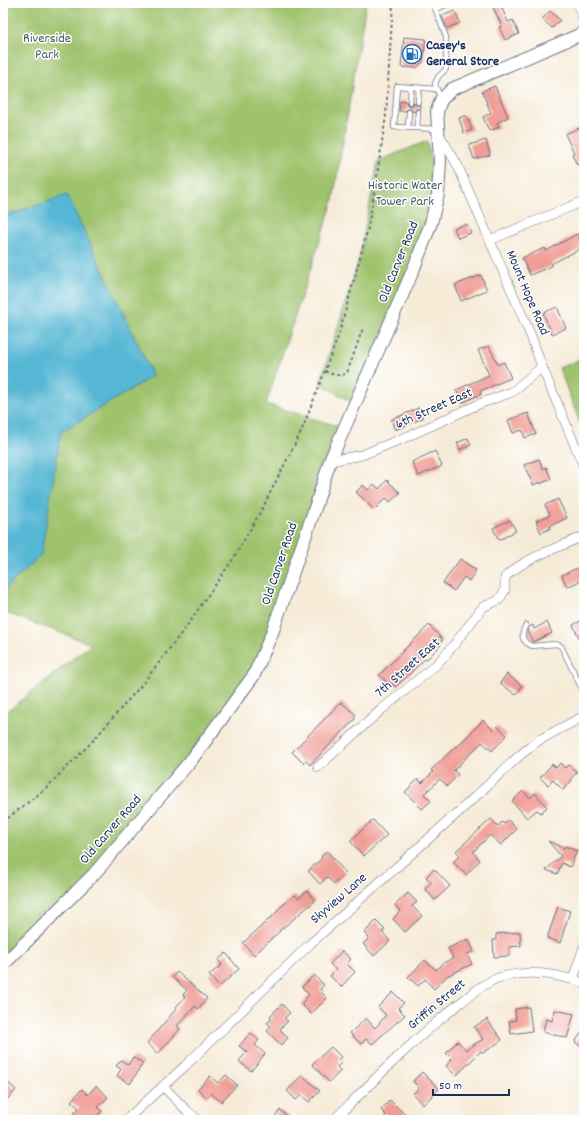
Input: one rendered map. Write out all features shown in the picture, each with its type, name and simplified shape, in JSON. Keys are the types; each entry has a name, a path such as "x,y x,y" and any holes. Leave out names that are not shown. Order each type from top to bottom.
{"street":[{"path":"577,3 584,21"},
{"path":"439,94 584,33"},
{"name":"Old Carver Road","path":"3,965 94,874 192,758 254,675 272,633 330,461 414,268 431,223 438,194 440,161 437,111 439,94"},
{"name":"Mount Hope Road","path":"438,131 457,164 532,336 542,368 584,467"},
{"path":"490,240 584,201"},
{"name":"6th Street East","path":"330,461 362,455 411,435 479,404 512,392 542,368"},
{"name":"7th Street East","path":"318,767 381,710 436,665 453,646 483,607 499,600 504,590 505,577 511,571 529,560 584,536"},
{"name":"Skyview Lane","path":"126,1120 191,1060 310,944 462,809 519,756 539,740 584,716"},
{"path":"573,979 584,947"},
{"name":"Griffin Street","path":"334,1120 442,1017 492,980 506,976 537,973 560,976 584,983"},
{"path":"163,1086 198,1120"}],"lane":[{"path":"433,3 446,37 446,69 438,77 435,84 439,94"},
{"path":"435,9 452,3"},
{"path":"438,131 408,127 394,127 397,86 419,88 439,94"},
{"path":"410,102 411,87"},
{"path":"418,102 419,88"},
{"path":"408,127 409,112"},
{"path":"417,128 418,112"},
{"path":"526,625 523,630 523,637 529,645 556,644 561,646 584,693"}],"path":[{"path":"3,822 45,789 90,744 144,682 186,627 234,558 261,511 301,432 338,337 368,228 378,176 386,115 393,3"},
{"path":"325,371 342,376 347,372 363,328"}],"green space":[{"name":"Riverside Park","path":"3,3 366,3 333,201 266,404 344,428 254,675 73,895 3,958 3,715 91,644 3,612"},
{"name":"Historic Water Tower Park","path":"427,141 438,194 354,404 320,383 359,260 378,161"},
{"path":"584,358 584,434 559,368"}],"water":[{"path":"67,195 153,376 61,432 41,555 3,591 3,217"}],"building":[{"path":"500,4 508,22 513,20 519,34 505,40 499,27 502,26 493,7"},
{"path":"455,11 460,23 447,28 442,16"},
{"path":"550,11 560,20 552,28 542,19"},
{"path":"404,37 426,39 423,62 416,68 401,67"},
{"path":"495,86 508,117 497,123 499,127 489,131 483,117 491,113 482,91"},
{"path":"400,101 406,101 410,106 414,102 416,105 420,105 420,109 416,109 414,112 409,108 405,111 399,111"},
{"path":"467,116 472,130 464,133 459,118"},
{"path":"584,126 584,162 577,165 572,154 574,153 565,134"},
{"path":"486,140 490,155 474,159 469,145"},
{"path":"467,224 471,233 458,238 454,228"},
{"path":"577,234 582,248 551,264 552,266 530,275 522,258 545,248 546,251"},
{"path":"481,275 487,290 461,301 455,285"},
{"path":"557,307 566,328 552,334 543,313"},
{"path":"489,346 498,365 504,362 511,378 480,391 481,394 462,403 456,390 489,375 478,350"},
{"path":"419,408 423,418 395,430 391,420"},
{"path":"528,413 536,434 525,438 522,430 513,433 508,420"},
{"path":"468,438 471,445 460,450 457,443"},
{"path":"435,451 442,466 418,476 412,462"},
{"path":"539,459 543,469 546,467 551,479 540,484 540,482 533,485 524,465"},
{"path":"387,480 400,493 390,502 386,498 374,510 356,492 363,485 368,490 374,484 379,489"},
{"path":"558,499 567,518 550,526 551,528 541,533 536,521 550,515 545,505"},
{"path":"510,520 516,531 499,540 493,528"},
{"path":"460,559 476,570 469,581 464,577 454,591 443,583"},
{"path":"584,565 584,579 567,587 562,575"},
{"path":"584,619 584,648 573,625"},
{"path":"547,622 552,633 533,642 527,631 529,627 533,625 534,629"},
{"path":"429,625 443,640 439,643 441,645 396,687 392,684 390,685 379,675"},
{"path":"507,674 522,686 516,695 500,683"},
{"path":"341,702 356,715 354,717 355,719 310,765 306,760 303,763 292,752"},
{"path":"483,720 493,730 497,726 507,735 492,751 482,742 454,770 458,775 447,786 440,779 424,794 431,801 422,809 405,792 418,779 422,783 433,772 431,770 456,746 457,747"},
{"path":"560,763 565,768 568,765 577,772 563,790 553,780 548,785 540,778 552,764 556,768"},
{"path":"523,791 530,798 535,793 547,807 541,813 537,810 527,818 512,801"},
{"path":"491,819 498,826 502,822 504,824 508,820 517,829 501,845 490,835 473,852 480,860 466,875 453,862 460,855 456,851"},
{"path":"373,820 387,835 364,856 350,841"},
{"path":"548,841 564,848 565,846 577,851 570,867 562,863 557,874 546,870 561,856"},
{"path":"327,851 346,873 334,884 327,877 320,884 308,871"},
{"path":"434,869 450,886 435,900 425,889 431,882 426,877"},
{"path":"307,891 315,901 279,931 254,955 243,943 295,895 298,898"},
{"path":"408,893 417,902 412,906 422,916 405,932 393,919 400,911 395,905"},
{"path":"558,907 570,911 560,943 547,938"},
{"path":"376,921 385,930 382,932 390,941 374,956 363,944 369,938 364,933"},
{"path":"520,932 521,946 509,947 509,956 494,957 493,940 496,940 496,934"},
{"path":"468,939 474,951 467,954 472,964 447,976 434,989 425,979 418,986 408,977 425,960 436,970 445,962 453,958 448,948"},
{"path":"342,951 351,959 347,964 355,972 341,987 330,976 336,970 330,964"},
{"path":"226,953 239,969 219,987 209,975 222,965 218,960"},
{"path":"177,972 207,998 198,1009 195,1006 177,1026 180,1029 158,1054 147,1043 177,1008 176,1007 185,997 183,995 187,990 172,977"},
{"path":"314,975 324,985 320,989 327,998 311,1014 301,1004 309,995 302,987"},
{"path":"393,992 404,1003 398,1008 405,1015 372,1044 366,1039 361,1044 350,1033 366,1018 375,1028 386,1015 378,1007"},
{"path":"282,1004 290,1013 284,1018 288,1021 280,1029 288,1038 281,1045 267,1031 271,1026 267,1023 272,1018 270,1016"},
{"path":"529,1007 532,1031 511,1034 509,1021 516,1020 515,1009"},
{"path":"555,1010 574,1014 567,1038 543,1032 546,1019 552,1021"},
{"path":"487,1019 502,1040 483,1053 481,1051 456,1076 446,1066 452,1059 446,1053 458,1041 466,1050 483,1039 474,1027"},
{"path":"584,1029 584,1049 575,1042"},
{"path":"250,1033 259,1040 255,1045 265,1054 251,1071 239,1061 247,1052 239,1046"},
{"path":"331,1047 341,1057 338,1060 341,1063 337,1067 341,1071 329,1082 312,1064"},
{"path":"133,1057 143,1063 130,1084 117,1076 121,1069 116,1066 121,1060 128,1065"},
{"path":"422,1072 439,1089 423,1105 413,1094 419,1088 413,1081"},
{"path":"226,1075 237,1085 221,1102 211,1093 207,1098 198,1089 210,1076 218,1083"},
{"path":"302,1075 320,1091 309,1102 301,1095 296,1100 287,1091"},
{"path":"3,1078 16,1090 3,1104"},
{"path":"96,1086 108,1097 98,1107 102,1111 93,1120 68,1120 79,1108 71,1101 82,1089 88,1095"},
{"path":"390,1100 411,1120 382,1120 386,1115 381,1110"},
{"path":"280,1110 292,1120 272,1120"}],"place":[{"name":"Casey's General Store","path":"412,54"}]}
